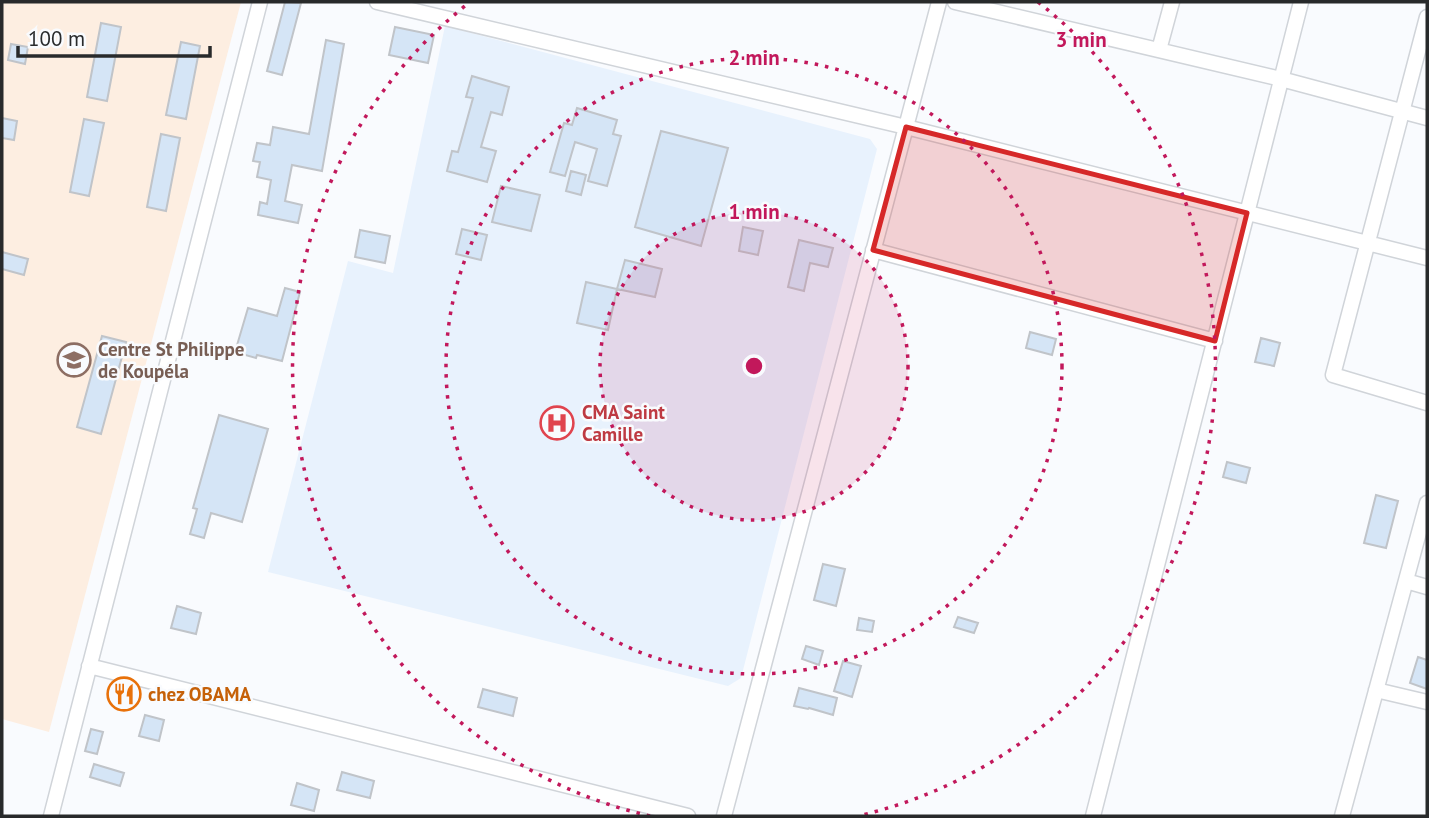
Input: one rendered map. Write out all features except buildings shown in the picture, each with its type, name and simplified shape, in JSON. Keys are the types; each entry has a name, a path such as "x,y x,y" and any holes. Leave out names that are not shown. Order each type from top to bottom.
{"street":[{"path":"51,816 260,2"},
{"path":"377,2 906,127 1427,258"},
{"path":"724,816 939,2"},
{"path":"955,2 1281,79 1427,118"},
{"path":"1159,50 1171,2"},
{"path":"1093,816 1301,2"},
{"path":"1427,17 1333,375 1427,403"},
{"path":"873,250 1215,341"},
{"path":"1346,815 1376,690 1427,503"},
{"path":"1406,581 1427,587"},
{"path":"89,666 688,816"},
{"path":"1376,690 1427,702"}],"highlighted area":[{"path":"906,127 1247,213 1215,341 873,250"}],"shaded area":[{"name":"Centre St Philippe de Koupéla","path":"2,2 241,2 49,732 2,719"},
{"name":"CMA Saint Camille","path":"445,26 870,139 877,149 741,678 728,686 268,572 348,261 393,273"}],"place":[{"name":"Centre St Philippe de Koupéla","path":"74,360"},
{"name":"CMA Saint Camille","path":"557,423"},
{"name":"chez OBAMA","path":"124,694"}]}
